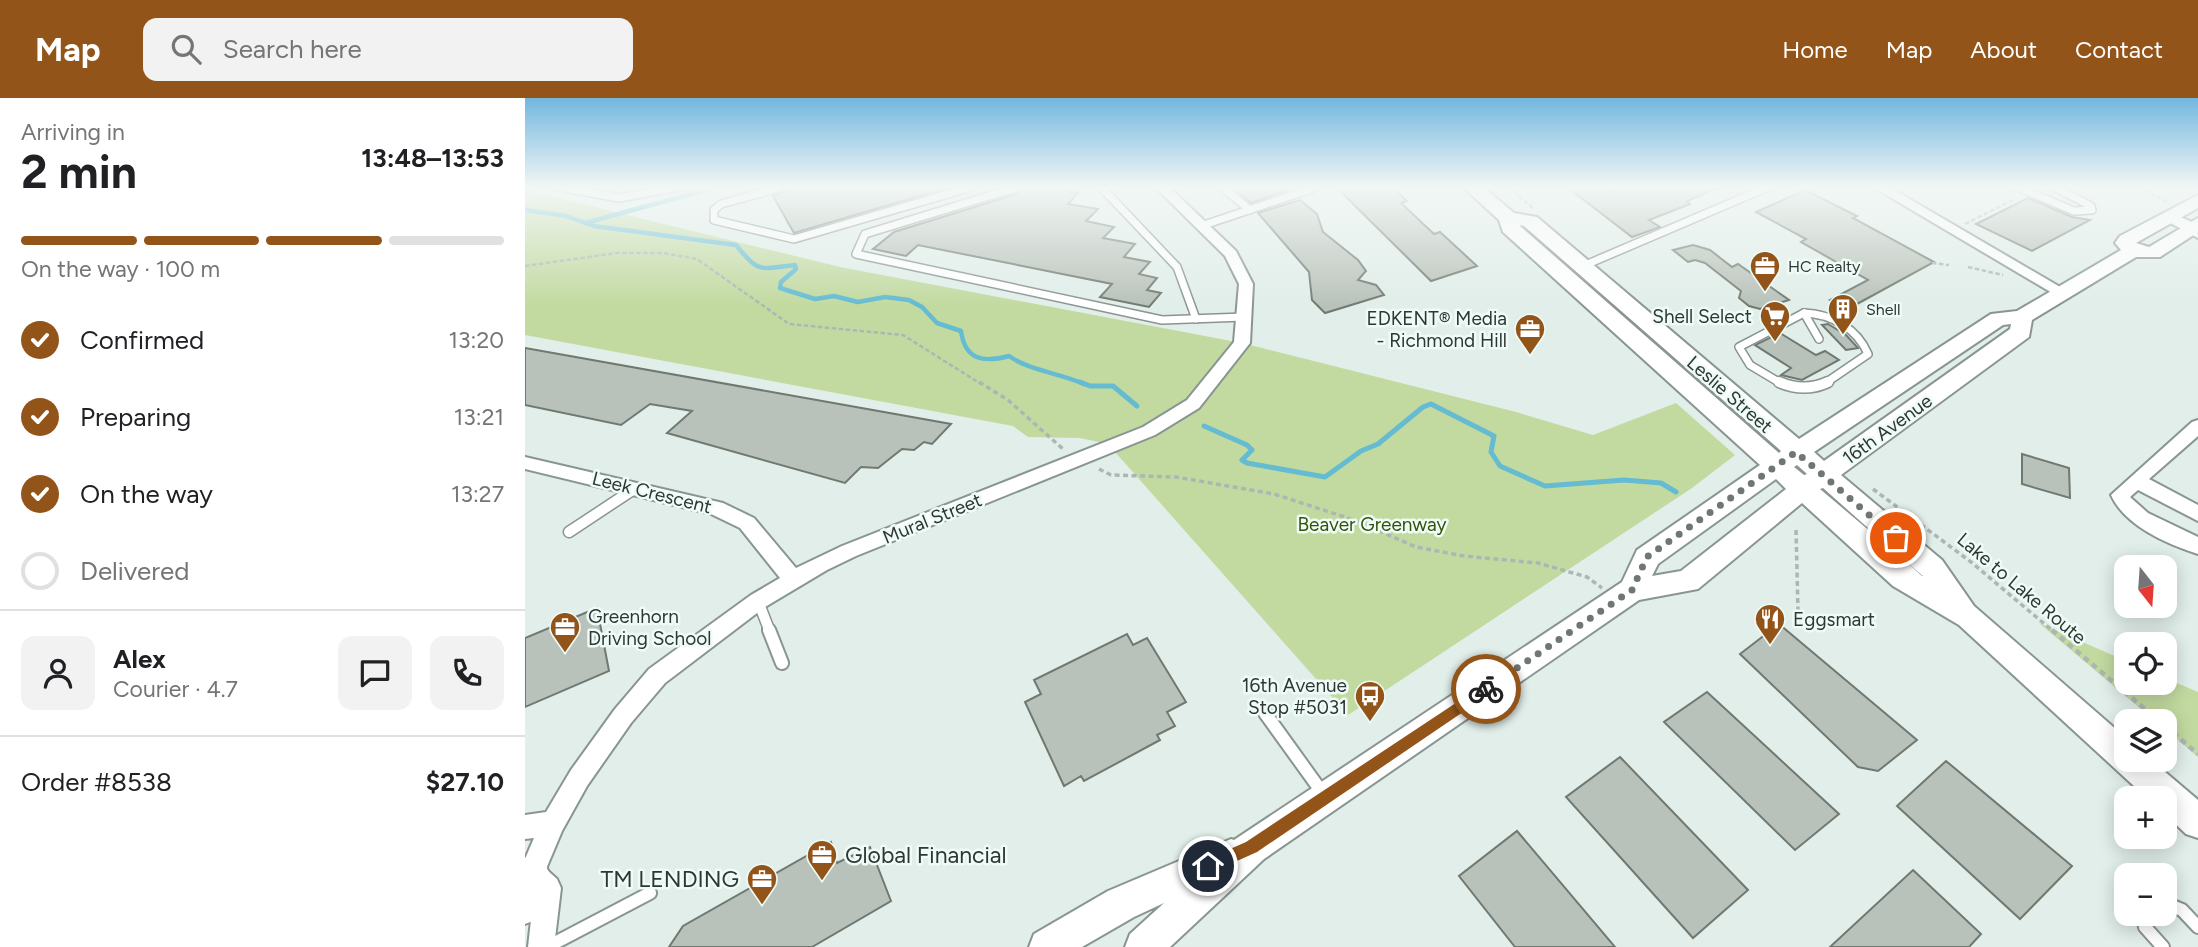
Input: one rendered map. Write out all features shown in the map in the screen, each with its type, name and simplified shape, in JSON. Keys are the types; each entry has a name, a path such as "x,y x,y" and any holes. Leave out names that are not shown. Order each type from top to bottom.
{"main road":[{"name":"Leslie Street","path":"1510,227 1787,459"},
{"name":"Leslie Street","path":"1537,227 1583,266 1812,482 1903,578 1969,617 2114,747"},
{"name":"16th Avenue","path":"2133,251 2125,242 2146,227"},
{"name":"16th Avenue","path":"1625,595 1647,557 1787,459 1998,319 2022,317 2133,251 2154,253 2197,228"},
{"name":"16th Avenue","path":"1143,947 1252,847 1625,595 1688,581 1812,482 2021,332 2022,317"},
{"name":"Leslie Street","path":"2142,772 2198,822"},
{"name":"16th Avenue","path":"1047,947 1121,904 1252,847"},
{"path":"1063,947 1091,921"}],"street":[{"name":"Mural Street","path":"541,947 548,888 527,886 553,823 579,778 623,716 657,676 758,601 793,579 849,551 1149,431 1193,404 1242,343 1246,284 1231,254 1202,227"},
{"path":"1948,227 2064,294"},
{"path":"2198,426 2120,495 2121,502 2137,516 2198,547"},
{"name":"Leek Crescent","path":"525,463 716,508 747,523 793,579"},
{"path":"2137,481 2198,514"},
{"path":"525,827 553,823"}],"lane":[{"path":"743,227 794,239 836,227"},
{"path":"889,227 865,234 856,254 1162,320 1244,317"},
{"path":"1139,227 1177,267 1196,319"},
{"path":"1583,266 1676,227"},
{"path":"1817,312 1839,321 1866,347 1868,354 1848,370 1808,391 1785,387 1746,364 1739,347 1804,313 1817,312"},
{"path":"1804,313 1819,339"},
{"path":"569,532 634,489"},
{"path":"758,601 782,663"},
{"path":"1265,713 1325,798"},
{"path":"547,947 650,892"},
{"path":"2177,908 2198,926"},
{"path":"2145,926 2163,947"}],"path":[{"path":"525,266 617,253 663,253 697,259 789,324 903,335 1007,400 1065,450"},
{"path":"1932,263 1949,265"},
{"path":"1968,267 2012,277"},
{"path":"1099,469 1111,475 1176,477 1274,494 1355,520 1416,547 1464,556 1538,563 1587,577 1625,595"},
{"name":"Lake to Lake Route","path":"1870,486 1971,562 2145,709"},
{"path":"1796,530 1798,611"},
{"path":"2177,736 2198,754"}],"green space":[{"name":"Beaver Greenway","path":"525,227 675,227 840,267 1242,343 1516,412 1593,435 1676,403 1735,455 1692,488 1348,715 1108,444 1080,438 1028,437 1013,426 525,335"},
{"path":"2039,623 2114,656 2114,686"},
{"path":"2177,683 2198,692 2198,757 2177,739 2177,709 2141,709 2124,695 2177,695"}],"building":[{"path":"790,227 816,227 794,233"},
{"path":"911,227 1114,227 1103,238 1135,244 1124,257 1150,262 1139,274 1157,278 1147,290 1161,293 1149,307 1100,297 1112,284 918,245 906,256 873,249 894,232"},
{"path":"1270,227 1321,227 1323,232 1358,260 1366,271 1358,280 1376,285 1384,295 1325,313 1312,300 1309,272"},
{"path":"1376,227 1426,227 1434,234 1440,232 1477,266 1431,281"},
{"path":"1619,227 1660,227 1632,237"},
{"path":"1783,227 1869,227 1934,262 1846,310 1830,300 1868,280 1801,242 1806,239"},
{"path":"1981,227 2078,227 2032,251"},
{"path":"1693,245 1710,250 1732,267 1738,264 1789,300 1760,309 1749,306 1739,298 1741,291 1705,263 1695,260 1688,262 1673,250"},
{"name":"Shell","path":"1828,324 1846,335 1858,348 1846,350 1822,325"},
{"path":"1780,333 1816,355 1825,351 1839,360 1802,380 1781,375 1791,368 1755,345"},
{"path":"525,348 951,424 932,444 924,442 914,450 902,449 878,468 861,467 845,483 667,433 692,411 650,404 621,425 525,405"},
{"path":"2022,454 2069,468 2070,498 2022,484"},
{"name":"Greenhorn Driving School","path":"597,608 609,671 525,707 525,638"},
{"path":"1779,624 1917,740 1878,771 1858,767 1740,654"},
{"path":"1127,634 1133,645 1147,638 1186,702 1167,712 1175,726 1157,735 1160,740 1084,781 1081,776 1064,786 1025,702 1041,694 1034,680"},
{"path":"1707,692 1839,814 1795,850 1664,722"},
{"path":"1620,757 1748,890 1693,938 1566,797"},
{"path":"1946,761 2072,866 2020,919 1897,806"},
{"path":"1517,831 1615,947 1515,947 1459,876"},
{"name":"Global Financial","path":"831,842 837,863 870,847 891,901 812,947 669,947 683,926"},
{"path":"1913,870 1981,934 1969,947 1830,947"}],"waterway":[{"path":"599,227 736,245 750,261 761,267 795,265 796,269 781,282 780,288 815,299 834,296 858,302 885,297 909,300 922,307 937,323 961,331 967,348 977,357 991,359 1009,356 1026,365 1084,384"},
{"path":"1080,382 1090,386 1113,386 1137,406"},
{"path":"1204,426 1247,445 1252,450 1242,460 1247,463 1325,477 1361,451 1378,444 1423,407 1431,404 1494,436 1491,452 1500,466 1545,486 1624,480 1661,483 1676,492"}],"way so far":[{"path":"1486,689 1632,590 1647,557 1796,452 1896,538"}],"place":[{"name":"HC Realty","path":"1765,293"},
{"name":"Shell","path":"1843,336"},
{"name":"Shell Select","path":"1775,343"},
{"name":"EDKENT® Media - Richmond Hill","path":"1530,356"},
{"name":"Eggsmart","path":"1770,646"},
{"name":"Greenhorn Driving School","path":"565,654"},
{"name":"16th Avenue Stop #5031","path":"1370,723"},
{"name":"Global Financial","path":"822,882"},
{"name":"TM LENDING","path":"762,906"}],"route":[{"path":"1208,866 1252,847 1486,689"}]}
